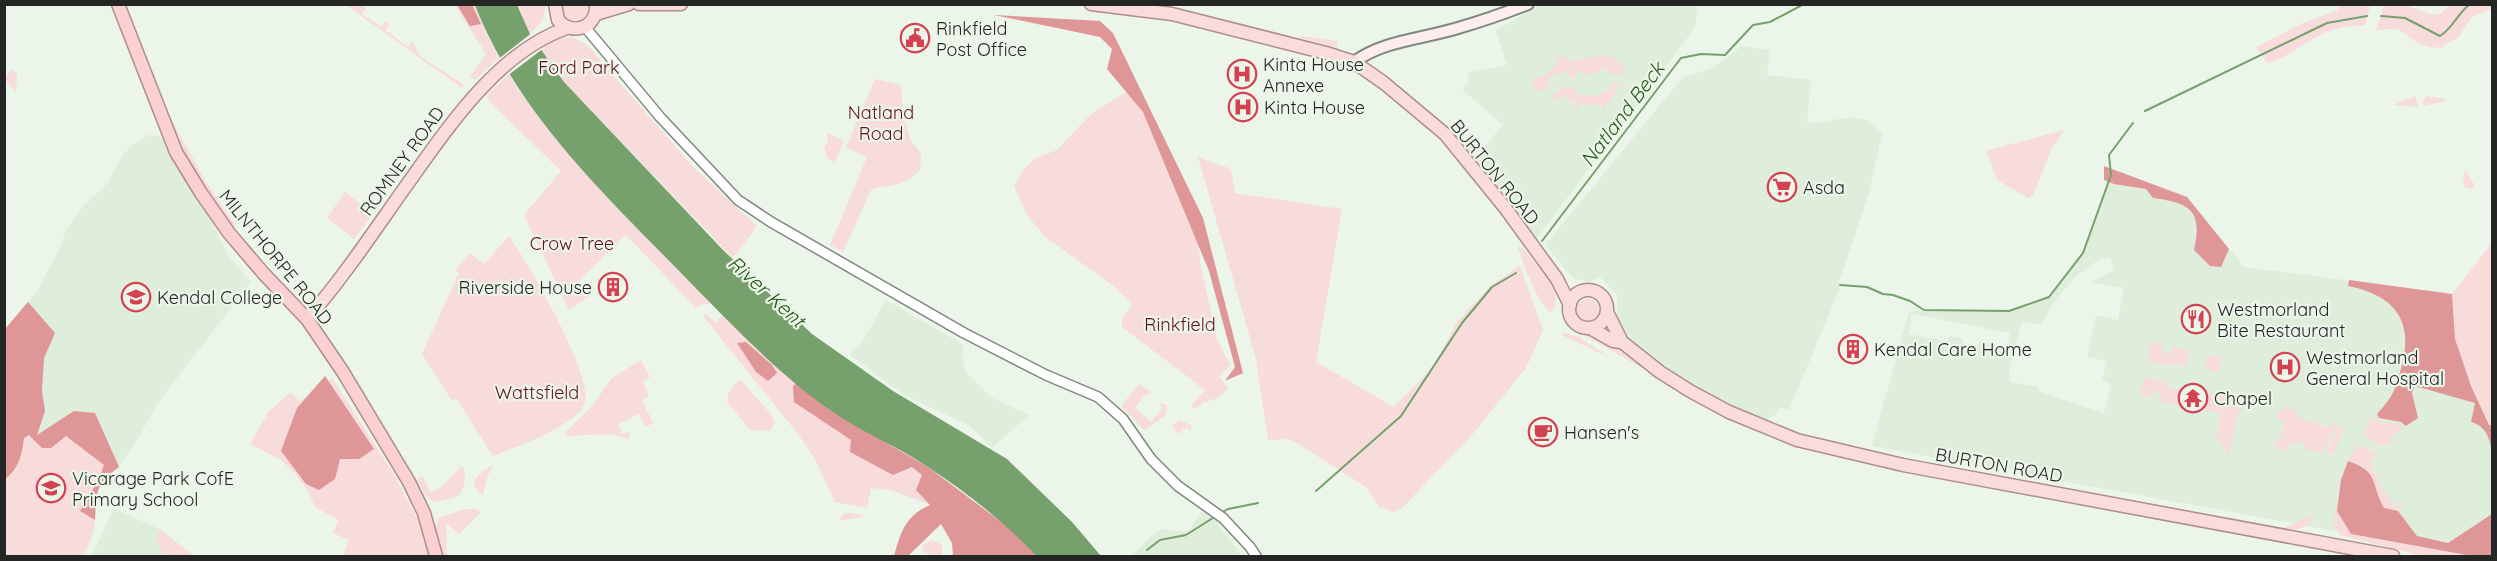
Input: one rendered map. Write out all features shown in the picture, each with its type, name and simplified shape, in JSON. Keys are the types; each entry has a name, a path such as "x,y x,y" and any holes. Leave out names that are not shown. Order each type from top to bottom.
{"highway":[{"name":"MILNTHORPE ROAD","path":"118,4 176,152 201,193 232,236 307,319 343,372 409,482 424,513 436,556"}],"main road":[{"path":"585,27 596,9 629,4"},
{"path":"639,4 681,4"},
{"name":"BURTON ROAD","path":"1091,4 1172,14 1354,62 1384,83 1445,134 1496,196 1557,279 1570,305"},
{"path":"1354,62 1369,51 1382,46 1459,28 1528,4"},
{"path":"555,7 558,20 567,28"},
{"path":"547,33 555,7"},
{"name":"ROMNEY ROAD","path":"307,319 330,291 465,105 494,75 547,33 567,28 585,27"},
{"name":"BURTON ROAD","path":"1557,279 1583,291"},
{"path":"1583,291 1593,291 1602,296 1607,312 1602,323 1584,328 1575,322 1570,313 1570,305 1574,297 1583,291"},
{"name":"BURTON ROAD","path":"1607,312 1622,342 1689,391 1756,424 1807,442 1904,465 2393,556"},
{"name":"BURTON ROAD","path":"1590,328 1613,341 1622,342"}],"street":[{"path":"585,27 660,117 738,200 820,251 970,336 1046,375 1098,397 1123,419 1151,459 1178,486 1223,518 1256,556"}],"shaded area":[{"path":"457,5 472,5 481,24 470,26"},
{"path":"475,5 517,5 530,34 564,82 723,250 812,334 893,391 1007,459 1072,522 1101,556 1036,556 998,520 957,487 916,459 830,410 791,380 623,214 565,150 538,117 514,81"},
{"path":"1539,5 1697,5 1696,25 1685,41 1531,246 1506,209 1478,154 1503,125 1462,89 1469,81 1467,73 1507,65 1496,30"},
{"path":"994,15 1100,21 1113,33 1203,218 1243,373 1225,381 1235,367 1209,271 1143,112 1107,69 1112,49 1100,37"},
{"path":"1742,46 1770,50 1767,75 1811,80 1807,124 1852,117 1869,120 1882,133 1869,193 1839,282 1839,290 1789,410 1780,408 1767,420 1756,418 1685,381 1628,336 1617,316 1617,295 1600,277 1590,282 1574,279 1545,245 1683,77 1712,68"},
{"name":"Kendal College","path":"148,135 159,136 164,141 181,174 209,217 230,258 251,282 157,404 119,467 101,483 96,493 91,539 83,556 5,556 5,479 10,475 5,329 37,291 56,256 67,229 84,205 107,184 122,156 132,145"},
{"path":"2104,166 2187,197 2229,249 2221,267 2210,266 2194,250 2197,226 2191,211 2185,206 2153,198 2146,189 2114,184 2104,180"},
{"name":"Westmorland General Hospital","path":"2111,175 2187,197 2244,267 2452,294 2455,339 2489,425 2492,425 2492,527 2471,556 1872,446 1909,311 2009,311 2049,297 2083,253","holes":["2110,257 2114,270 2091,282 2124,288 2118,320 2096,315 2087,357 2107,361 2102,380 2111,384 2104,413 2038,391 2038,387 2011,382 2009,372 2022,321 2041,325 2056,299 2077,275 2097,261","1912,314 2010,333 2006,352 1994,350 1995,344 1980,341 1979,347 1962,344 1963,339 1949,336 1948,342 1909,334"]},
{"path":"2349,280 2452,294 2455,339 2471,386 2489,425 2492,425 2492,451 2486,433 2480,426 2471,422 2475,403 2415,386 2412,393 2418,418 2406,426 2401,422 2379,418 2377,414 2388,401 2398,380 2405,349 2405,335 2402,322 2388,303 2364,290 2348,286"},
{"path":"886,300 964,345 962,356 965,371 992,398 1029,415 992,448 970,426 904,395 850,355 861,344"},
{"path":"28,302 55,333 44,358 42,391 45,411 37,435 74,411 95,413 119,467 106,478 99,489 95,520 80,511 99,479 104,465 66,436 51,448 42,448 29,435 24,438 17,466 5,479 5,329"},
{"path":"746,342 772,365 777,373 768,381 756,372 737,343"},
{"path":"325,376 374,449 359,459 340,459 335,479 319,490 306,484 281,451 297,408"},
{"path":"797,383 830,410 928,467 1012,530 1036,556 953,556 952,543 941,524 908,556 894,556 902,532 909,520 930,505 916,490 922,475 912,467 893,475 850,452 851,440 794,402 793,386"},
{"path":"2348,461 2370,474 2384,508 2398,511 2417,536 2448,543 2492,514 2492,556 2472,556 2351,534 2337,511 2341,480"},
{"path":"114,508 159,529 195,556 92,556"},
{"path":"1202,511 1215,520 1242,556 1132,556 1150,537 1162,529 1182,532 1189,530"}],"green space":[{"path":"346,5 360,5 366,8 362,14 381,27 386,21 389,24 385,30 408,47 412,41 420,56 464,85 462,88"},
{"path":"455,5 475,5 499,58 475,80 470,77 486,54"},
{"path":"517,5 546,5 542,21 530,34"},
{"path":"563,5 589,5 589,10 585,18 572,21 565,16"},
{"path":"2339,5 2370,5 2365,25 2327,32 2283,57 2267,63 2256,47 2303,23 2338,10"},
{"path":"2384,5 2405,5 2434,15 2441,13 2451,5 2492,5 2492,8 2472,17 2457,39 2443,45 2443,48 2421,45 2395,29 2376,31"},
{"path":"1302,36 1337,41 1338,48 1301,38"},
{"name":"Ford Park","path":"556,38 575,38 588,46 694,168 757,226 733,258 564,82 541,50"},
{"path":"1558,55 1564,55 1566,61 1609,55 1623,65 1624,70 1621,75 1610,74 1608,68 1590,75 1577,71 1575,78 1570,78 1568,71 1556,74 1546,81 1550,86 1543,92 1536,90 1531,84 1536,75 1542,78 1559,62"},
{"path":"12,69 17,74 16,93 5,79"},
{"name":"Crow Tree","path":"509,74 515,85 575,161 710,303 696,308 626,235 579,281 589,296 569,310 524,215 561,171 487,99 489,93"},
{"name":"Natland Road","path":"875,79 901,85 903,115 912,144 921,154 920,170 908,180 871,190 843,252 830,245 867,157 846,148"},
{"path":"1610,82 1624,85 1616,87 1612,99 1605,104 1607,109 1605,111 1601,105 1580,104 1577,111 1574,109 1576,103 1561,96 1557,102 1553,99 1552,95 1563,87 1576,88 1574,94 1593,96 1613,88"},
{"name":"Rinkfield","path":"1126,92 1143,112 1197,227 1200,263 1217,339 1230,365 1219,377 1229,389 1214,400 1211,399 1207,403 1205,401 1195,409 1191,405 1205,390 1122,327 1122,320 1132,304 1112,285 1044,236 1027,215 1014,186 1024,169 1034,159 1057,150 1091,114"},
{"path":"2415,96 2419,107 2393,105"},
{"path":"2427,96 2446,99 2443,102 2424,106 2423,100"},
{"path":"163,105 205,180 237,228 232,225 201,182 177,138"},
{"path":"2064,130 2050,152 2034,194 2028,198 1997,180 1986,151"},
{"path":"827,133 844,141 835,162 827,158 824,147 828,142"},
{"path":"1461,140 1482,162 1501,189 1499,190 1460,143"},
{"path":"1198,157 1231,169 1235,193 1342,209 1316,362 1394,407 1433,367 1457,322 1490,286 1520,266 1543,330 1526,368 1471,436 1402,508 1395,512 1379,507 1366,487 1295,442 1287,439 1268,440 1256,359"},
{"path":"2465,169 2475,186 2473,188 2463,185"},
{"path":"345,192 373,214 354,239 327,218"},
{"name":"Wattsfield","path":"509,236 558,320 580,371 585,392 584,405 569,421 543,435 493,456 456,398 452,401 422,354 459,273 455,270 470,253 484,264"},
{"path":"2492,243 2492,425 2489,425 2471,386 2455,339 2452,294"},
{"path":"1522,247 1559,293 1556,294 1555,307 1550,313 1539,299 1531,282 1518,248"},
{"path":"1588,299 1596,302 1599,310 1596,318 1588,321 1580,318 1577,310 1580,302"},
{"path":"706,314 716,322 723,315 768,359 830,410 928,467 931,505 891,490 871,488 867,508 835,502 814,457 703,316"},
{"path":"1575,330 1606,342 1653,374"},
{"path":"1560,334 1579,337 1610,358"},
{"path":"2151,342 2163,345 2162,352 2170,354 2172,346 2189,350 2186,366 2147,362"},
{"path":"2208,355 2222,358 2219,372 2205,369"},
{"path":"641,360 650,377 643,381 649,396 642,400 653,423 646,427 639,414 618,424 622,434 629,431 630,437 627,439 612,434 568,436 564,434 592,406 612,378"},
{"path":"2144,377 2166,382 2165,387 2181,390 2178,405 2160,402 2161,393 2152,391 2150,398 2140,396"},
{"path":"332,378 393,473 416,517 421,515 430,556 343,556 349,540 333,533 338,520 315,507 309,493 295,473 281,460 250,444 269,411 291,392 300,402"},
{"path":"741,380 770,413 775,422 770,431 750,430 727,402 731,389"},
{"path":"1139,384 1149,391 1151,396 1146,394 1135,408 1151,422 1163,408 1158,403 1165,404 1167,409 1165,416 1144,430 1121,406"},
{"path":"2199,391 2241,399 2229,456 2216,438 2221,413 2196,408"},
{"path":"2286,408 2297,411 2297,417 2329,428 2334,422 2338,424 2323,452 2306,450 2304,442 2289,445 2290,451 2276,448 2273,439 2280,440 2284,420 2275,418 2279,411"},
{"name":"Vicarage Park CofE Primary School","path":"74,411 95,413 119,467 101,484 96,500 91,539 83,556 5,556 5,479 13,471 18,461 24,438 37,435"},
{"path":"2372,416 2381,422 2401,424 2407,432 2403,428 2390,436 2392,443 2376,444 2364,433"},
{"path":"1181,420 1191,424 1191,431 1187,427 1178,434 1172,425"},
{"path":"2340,425 2344,431 2333,454 2326,453"},
{"path":"2365,446 2377,456 2370,460 2375,476 2382,473 2377,479 2395,507 2401,503 2404,507 2398,511 2384,508 2370,474 2348,461 2356,447"},
{"path":"494,465 488,475 483,495 477,491 476,478 484,470"},
{"path":"462,466 465,482 457,497 434,502 425,495 417,480 422,476 431,492 443,486"},
{"path":"2341,480 2337,511 2351,534 2472,556 2423,556 2340,535 2333,523"},
{"path":"465,509 476,509 481,512 459,534 446,523 447,556 443,556 435,528 439,518"},
{"path":"845,513 859,514 865,517 838,521"},
{"path":"2314,515 2309,523 2301,528 2281,529"},
{"path":"159,529 195,556 165,556 156,542"},
{"path":"932,540 942,545 942,556 934,556 922,551 923,545"}],"pier":[{"path":"533,32 544,48 507,76 497,60"}],"waterway":[{"name":"Natland Beck","path":"1542,241 1681,58 1701,54 1725,55 1753,25 1770,22 1804,4"},
{"path":"2381,16 2405,18 2440,36 2470,4"},
{"path":"2145,111 2327,23 2367,16"},
{"path":"1840,285 1867,287 1910,301 1924,310 2009,311 2049,297 2083,253 2111,175 2109,155 2133,123"},
{"name":"Natland Beck","path":"1316,491 1401,416 1462,323 1492,287 1516,273"},
{"name":"Natland Beck","path":"1221,513 1228,509 1258,503"},
{"name":"Natland Beck","path":"1147,550 1160,540 1186,535 1216,516"}],"place":[{"name":"Rinkfield Post Office","path":"915,38"},
{"name":"Kinta House Annexe","path":"1242,74"},
{"name":"Kinta House","path":"1243,107"},
{"name":"Asda","path":"1782,187"},
{"name":"Riverside House","path":"613,287"},
{"name":"Kendal College","path":"136,297"},
{"name":"Westmorland Bite Restaurant","path":"2196,319"},
{"name":"Kendal Care Home","path":"1853,349"},
{"name":"Westmorland General Hospital","path":"2285,367"},
{"name":"Chapel","path":"2193,398"},
{"name":"Hansen's","path":"1543,432"},
{"name":"Vicarage Park CofE Primary School","path":"51,488"}],"water label":[{"name":"River Kent","path":"767,291"}]}
